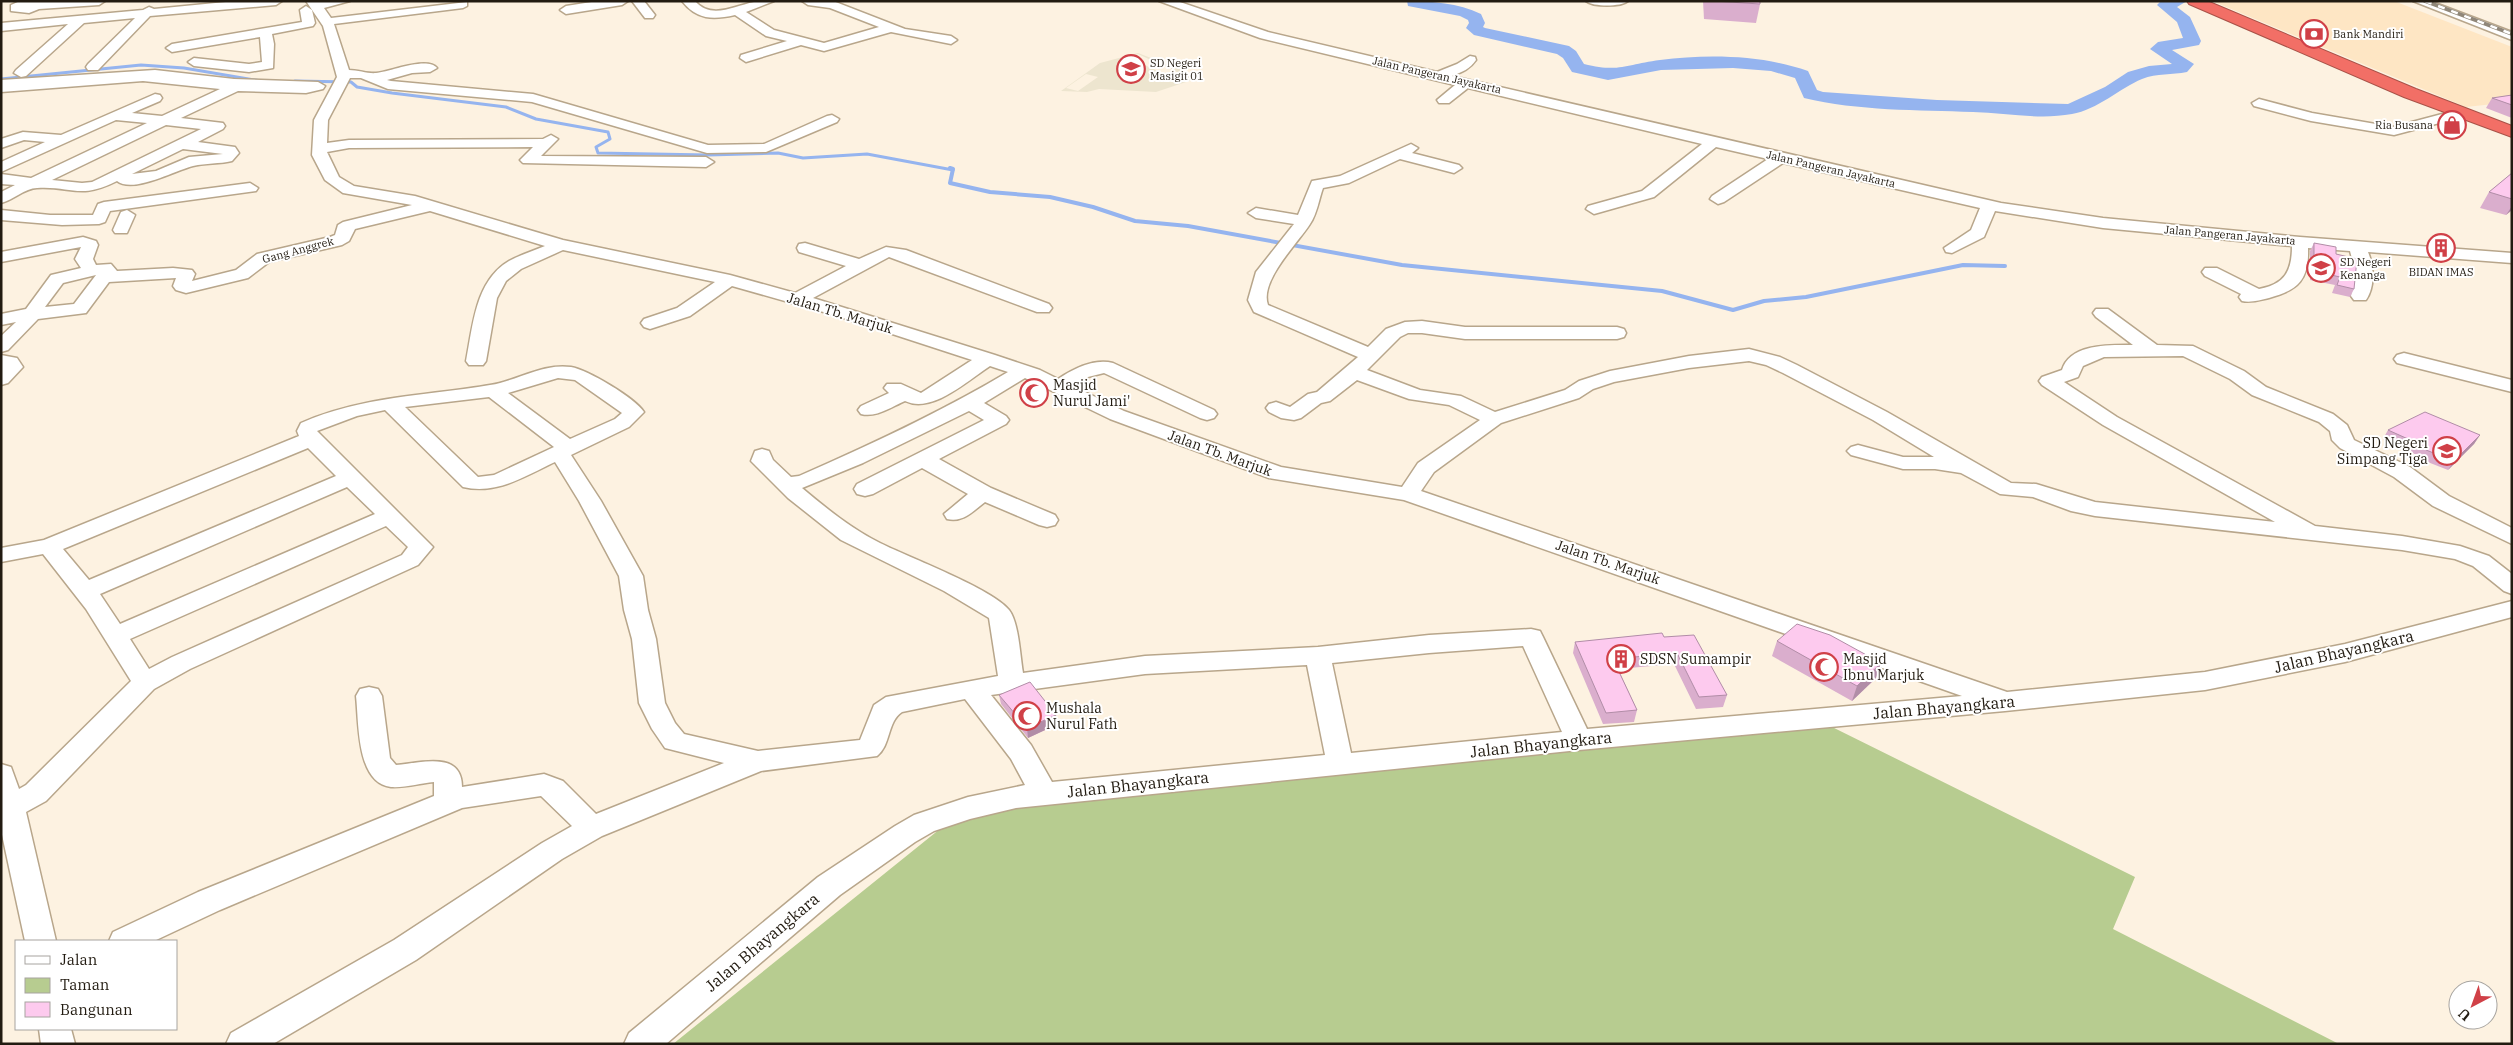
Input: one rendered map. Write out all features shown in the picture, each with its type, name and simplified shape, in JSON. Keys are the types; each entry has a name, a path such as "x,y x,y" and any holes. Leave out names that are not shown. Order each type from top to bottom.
{"highway":[{"path":"2201,2 2461,113 2512,132"},
{"path":"2201,2 2512,127"}],"street":[{"path":"1,8 61,1"},
{"path":"1,35 5,26 32,4 99,1"},
{"path":"93,67 158,1"},
{"path":"291,13 308,5 344,1"},
{"path":"566,10 622,1"},
{"path":"638,1 649,15"},
{"path":"688,1 702,13 720,14 737,11 768,1"},
{"path":"808,1 833,5 891,28 951,40"},
{"name":"Jalan Pangeran Jayakarta","path":"1165,1 1264,35 1987,205 2103,223 2300,242 2512,258"},
{"path":"1592,1 1622,1"},
{"path":"2419,1 2512,36"},
{"path":"5,26 144,15 212,5 270,2"},
{"path":"325,22 413,6 463,4"},
{"path":"197,22 212,5"},
{"path":"308,5 325,22 334,43 342,78 321,120 319,149 348,144 549,141 528,160 706,162"},
{"path":"1,75 93,67 164,57 233,38 267,38 307,25 309,23 308,5"},
{"path":"737,11 770,33 788,36 798,42 829,46 891,28"},
{"path":"21,73 80,20"},
{"path":"164,57 185,35"},
{"path":"164,57 257,68 268,65 270,61 267,38"},
{"path":"746,58 798,42"},
{"path":"1439,76 1462,67 1470,60"},
{"path":"371,78 394,76 409,69 430,68"},
{"path":"342,78 363,74 388,85 540,99 707,150 766,148 832,119"},
{"path":"1,86 132,76 171,75 235,85 164,121 1,198"},
{"path":"1444,100 1467,82"},
{"path":"1,168 155,98"},
{"path":"2259,103 2311,117 2394,131 2461,113"},
{"path":"1542,116 1572,108"},
{"path":"1,179 90,188 106,182 218,126 114,116"},
{"path":"1,144 21,136 63,140"},
{"path":"1594,209 1648,194 1713,142"},
{"path":"106,182 160,174 189,162 224,163 232,153 230,150 180,144"},
{"name":"Jalan Tb. Marjuk","path":"319,149 319,155 328,174 349,190 434,206 499,228 561,245 728,280 797,298 1022,371 1117,415 1277,473 1408,494 2005,702"},
{"path":"1370,355 1260,308 1257,300 1265,272 1304,221 1319,183 1338,182 1405,151 1454,168"},
{"path":"1,154 27,156"},
{"path":"1718,199 1781,158"},
{"path":"138,166 171,169"},
{"path":"1,215 67,222 127,216 250,188"},
{"path":"1952,248 1978,233 1988,209 1987,205"},
{"name":"Gang Anggrek","path":"32,313 47,290 58,279 97,274 155,275 180,272 186,274 182,288 192,287 242,274 263,258 336,241 343,237 344,228 350,225 434,206"},
{"path":"1256,213 1304,221"},
{"path":"1,256 82,242 90,245 84,259 97,274 80,309 32,313 1,320"},
{"path":"2211,272 2253,296 2279,290 2294,281 2298,270 2300,242"},
{"path":"476,361 488,298 499,278 515,265 561,245"},
{"path":"2355,246 2363,259 2365,272 2360,296"},
{"path":"805,248 860,265"},
{"path":"797,298 880,254 894,252 1043,308"},
{"path":"650,323 672,318 691,310 728,280"},
{"path":"1,346 21,329 32,313"},
{"path":"2102,313 2152,350"},
{"path":"1276,408 1288,414 1294,414 1315,398 1323,397 1354,372 1393,333 1405,328 1422,327 1465,333 1617,334"},
{"path":"2316,535 2110,421 2049,381 2071,373 2074,363 2096,353 2116,350 2186,350 2237,375 2259,391 2326,418 2340,429 2342,440 2348,444 2402,472 2418,486 2441,501 2512,537"},
{"path":"1408,494 1426,468 1494,419 1572,394 1586,385 1610,377 1688,362 1749,355 1773,361 1790,369 1880,416 1998,485 2036,491 2079,506 2316,535 2402,543 2460,553 2481,561 2512,586"},
{"path":"868,410 900,391 920,400 925,399 988,359"},
{"path":"2404,359 2512,386"},
{"path":"1,360 10,362 13,367 1,379"},
{"path":"1058,387 1082,372 1106,367 1207,414"},
{"path":"786,485 805,481 856,459 970,403 1022,371"},
{"path":"6,811 36,792 145,683 181,663 410,560 421,547 311,439 306,432 308,427 355,409 390,404 493,391 545,374 567,372 582,376 634,412 622,423 565,452 500,480 480,484 471,482 390,404"},
{"path":"1354,372 1416,395 1454,400 1494,419"},
{"path":"493,391 565,452 631,576 636,610 644,639 652,703 665,729 675,740 685,744 758,761"},
{"path":"865,489 999,420 970,403"},
{"path":"1,555 49,546 311,439"},
{"path":"1858,452 1903,463 1935,463 1966,468"},
{"path":"762,455 762,461 786,485 846,532 871,548 939,578 998,613 1001,617 1012,685"},
{"path":"924,460 983,493 1048,520"},
{"path":"84,591 350,478"},
{"path":"955,514 983,493"},
{"path":"114,636 390,516"},
{"path":"49,546 84,591 145,683"},
{"name":"Jalan Bhayangkara","path":"641,1044 829,886 924,822 968,808 1016,797 1043,794 1579,740 2005,702 2205,681 2345,654 2512,609"},
{"path":"243,1044 405,950 552,851 592,828 758,761 862,751 871,746 883,712 888,707 971,690 1145,665 1318,656 1429,644 1531,636 1579,740"},
{"path":"1318,656 1340,764"},
{"path":"971,690 1010,741 1025,756 1036,774 1043,794"},
{"path":"369,696 376,758 381,769 391,776 440,771 448,776 448,802"},
{"path":"1,774 6,811 40,940"},
{"path":"126,940 209,901 448,802 520,787 544,785 553,789 592,828"},
{"path":"55,1030 58,1044"}],"shaded area":[{"path":"2212,1 2394,1 2512,47 2512,102 2466,107"},
{"name":"SD Negeri Masigit 01","path":"1138,53 1187,72 1192,80 1156,92 1099,89 1087,92 1061,91 1100,63","holes":["1138,54 1181,74 1171,77 1127,57","1086,74 1098,77 1078,91 1066,88"]}],"green space":[{"path":"1818,720 2135,877 2113,929 2339,1044 673,1044 961,812"}],"building":[{"path":"1714,1 1760,1 1760,4"},
{"path":"2512,95 2512,105 2492,98"},
{"path":"2512,173 2512,199 2489,192"},
{"path":"2314,243 2336,247 2336,254 2357,259 2354,289 2337,285 2340,277 2314,271"},
{"path":"2425,412 2480,435 2454,461 2426,450 2428,448 2388,430"},
{"path":"1797,624 1830,635 1881,663 1857,686 1777,641"},
{"path":"1662,633 1664,637 1694,635 1727,695 1699,697 1677,653 1613,659 1637,710 1606,713 1575,642"},
{"path":"1030,682 1056,715 1027,728 999,695"}],"waterway":[{"path":"1414,3 1464,12 1475,17 1477,23 1474,28 1480,32 1563,50 1570,55 1578,68 1608,75 1655,66 1733,62 1771,66 1802,75 1810,94 1823,97 1937,106 2042,110 2071,109 2111,91 2134,76 2149,71 2181,68 2185,64 2158,49 2164,46 2193,41 2184,20 2165,5 2179,1"},
{"path":"1,79 141,65 184,68 261,81"},
{"path":"295,81 351,82 357,87 392,93 506,107 536,119 608,132 610,139 596,147 598,153 708,155 778,153 803,158 867,154 953,170"},
{"path":"950,168 953,170"},
{"path":"953,170 950,183 990,192 1050,197 1093,207 1135,221 1188,226 1402,265 1662,291 1733,310 1764,301 1806,297 1963,265 2005,266"}],"railway":[{"path":"2425,1 2512,34"}],"place":[{"name":"Bank Mandiri","path":"2314,34"},
{"name":"SD Negeri Masigit 01","path":"1131,69"},
{"name":"Ria Busana","path":"2452,125"},
{"name":"BIDAN IMAS","path":"2441,248"},
{"name":"SD Negeri Kenanga","path":"2321,268"},
{"name":"Masjid Nurul Jami'","path":"1034,393"},
{"name":"SD Negeri Simpang Tiga","path":"2447,451"},
{"name":"SDSN Sumampir","path":"1621,659"},
{"name":"Masjid Ibnu Marjuk","path":"1824,667"},
{"name":"Mushala Nurul Fath","path":"1027,716"}]}
